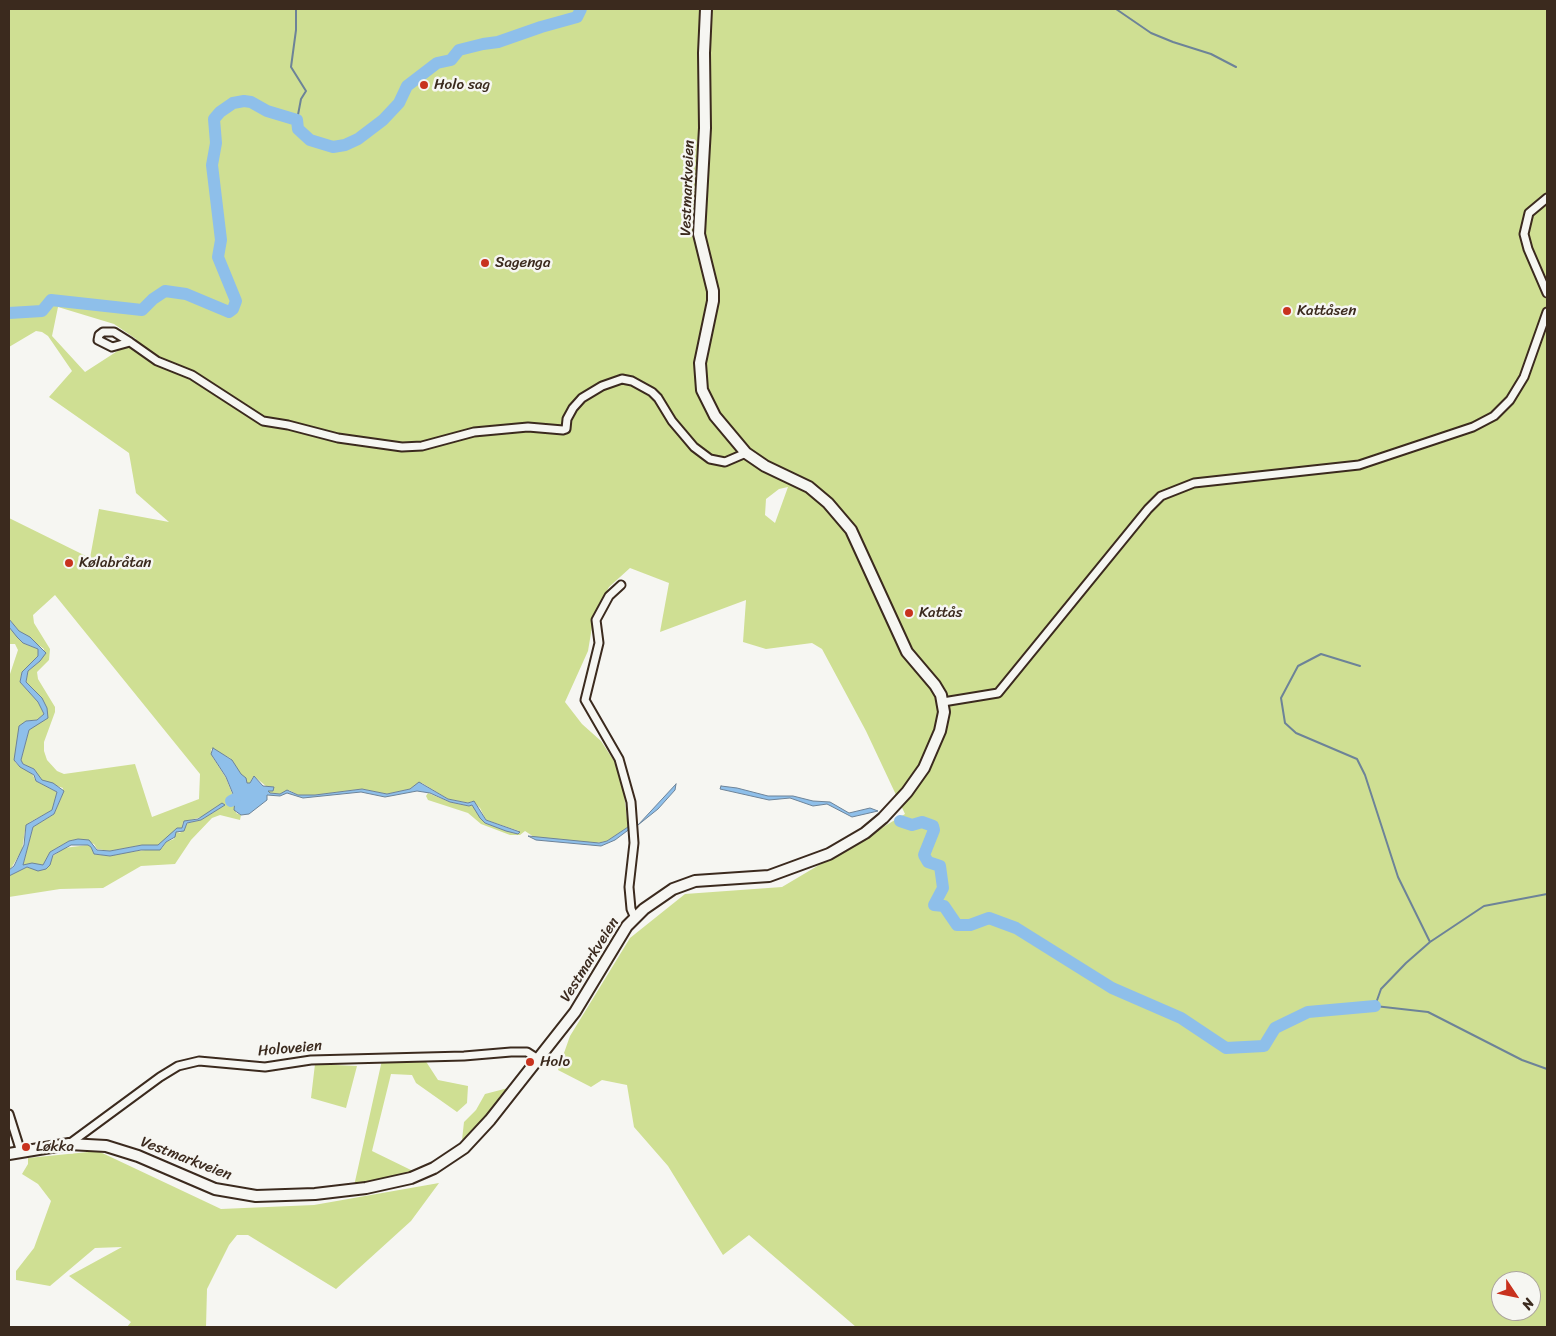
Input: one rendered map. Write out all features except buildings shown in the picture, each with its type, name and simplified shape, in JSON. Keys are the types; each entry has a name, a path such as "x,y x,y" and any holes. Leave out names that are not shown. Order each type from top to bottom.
{"street":[{"name":"Vestmarkveien","path":"9,1154 69,1144 89,1143 122,1150 204,1185 244,1195 300,1196 392,1184 411,1178 434,1168 464,1148 490,1120 576,1012 614,946 635,918 650,904 684,885 707,880 754,878 778,874 816,860 864,833 900,800 924,768 940,732 943,702 935,685 916,665 907,652 862,552 842,518 809,487 765,466 746,453 715,416 707,402 701,382 700,363 714,301 699,234 706,128 704,54 706,9"},
{"path":"1547,198 1529,214 1524,234 1528,249 1547,293"},
{"path":"943,702 998,693 1148,509 1161,496 1194,483 1359,465 1473,427 1494,416 1510,400 1524,377 1547,312"},
{"path":"130,342 157,361 192,376 263,421 288,424 338,438 402,447 422,446 474,432 528,427 556,430 566,428 570,413 582,398 602,386 622,380 632,381 652,392 694,447 710,459 725,462 746,453"},
{"path":"621,585 610,596 596,620 598,643 585,700 619,759 631,802 634,843 629,887 631,909 635,918"},
{"name":"Holoveien","path":"69,1144 160,1076 178,1066 199,1061 265,1067 311,1060 464,1056 511,1052 527,1052 538,1059"},
{"path":"9,1114 21,1152"}],"green space":[{"path":"9,9 1547,9 1547,1327 856,1327 749,1235 723,1255 668,1166 634,1127 627,1085 602,1080 591,1087 558,1070 570,1036 630,938 685,894 782,887 905,814 866,731 822,649 812,643 766,649 743,642 746,600 660,632 669,583 630,568 609,587 594,615 588,651 565,702 582,724 601,741 614,761 623,786 628,827 607,841 596,843 534,837 525,831 520,835 510,835 481,824 468,813 428,800 426,796 428,793 450,802 472,805 485,823 518,834 519,831 486,820 480,808 472,801 469,803 448,799 422,783 410,789 387,794 362,789 315,795 298,795 289,790 280,794 270,793 268,791 272,791 255,777 253,777 250,783 247,783 230,758 211,749 212,756 226,778 235,801 236,813 241,815 240,820 220,815 212,818 191,840 175,864 141,866 103,888 60,889 9,897 9,876 27,867 36,869 50,863 53,856 64,848 88,845 94,854 110,856 162,848 166,842 174,839 176,832 158,845 142,845 110,851 97,849 94,844 78,839 69,841 50,852 43,865 23,865 33,827 54,814 62,796 63,788 42,781 34,769 23,764 21,760 29,730 48,714 26,682 28,671 40,661 44,649 19,631 9,619 9,518 90,558 99,509 169,522 136,493 129,453 49,397 72,371 48,336 36,331 9,347 9,315 30,316 42,313 9,311","holes":["58,307 114,324 136,339 85,372 52,336","788,487 775,523 765,515 766,499 779,489","55,595 200,774 199,799 152,817 135,764 64,774 57,771 47,760 44,742 55,707 38,679 37,672 49,660 50,649 34,623 33,615","225,805 201,820 188,823 180,833 176,832 182,828 183,822 205,816 217,806"]},
{"path":"9,627 23,643 38,649 39,655 22,672 20,682 38,702 44,714 37,720 26,721 18,733 15,762 20,767 31,772 36,781 57,792 53,810 30,822 25,831 22,850 10,870 9,677 18,650 15,644 9,644"},
{"path":"382,1060 425,1060 438,1080 468,1086 467,1103 457,1112 416,1083 412,1075 391,1074 372,1151 413,1171 354,1186"},
{"path":"315,1064 357,1066 346,1108 311,1098"},
{"path":"508,1088 487,1116 462,1140 464,1122 476,1110 485,1094"},
{"path":"98,1151 221,1209 314,1205 439,1183 411,1221 336,1289 248,1235 237,1235 229,1245 207,1289 206,1327 127,1327 131,1322 69,1276 122,1247 95,1248 50,1286 16,1280 16,1271 34,1248 51,1201 38,1184 22,1174 28,1164 28,1158"}],"water":[{"path":"9,619 19,631 30,637 46,653 28,671 26,682 42,698 47,708 48,718 29,730 21,760 23,764 34,769 42,780 53,783 64,791 54,814 33,827 23,865 32,863 43,865 50,852 69,841 78,839 89,840 97,850 110,851 142,845 158,845 177,828 182,828 184,821 198,819 222,803 225,805 201,820 187,823 184,831 176,832 175,837 166,842 160,850 141,850 110,856 94,854 88,845 71,845 53,855 50,865 46,869 38,871 27,867 9,876 9,870 14,866 24,845 26,825 52,810 57,792 36,781 34,775 20,767 14,760 19,726 26,721 37,720 44,714 38,702 20,682 22,672 38,656 38,649 23,643 17,637 9,627"},
{"path":"213,748 232,760 246,778 247,783 250,783 254,776 263,786 274,787 273,791 268,791 270,793 280,794 287,790 298,795 315,795 362,789 387,794 410,789 419,782 448,799 468,803 474,801 486,820 520,832 518,834 506,831 485,823 472,805 450,802 430,793 417,791 385,797 361,792 303,798 287,793 280,796 267,795 267,800 249,814 241,815 234,810 235,799 226,777 211,754"},
{"path":"676,784 675,790 658,809 638,825"},
{"path":"721,786 768,796 793,796 813,801 830,802 849,813 870,808 878,811 852,817 827,804 813,806 790,798 769,800 720,789"},
{"path":"628,827 631,828 615,840 601,846 536,840 528,836 599,843 607,841"}],"waterway":[{"path":"296,9 296,30 291,67 306,91 301,99 297,120"},
{"path":"9,313 42,311 51,300 142,310 165,291 186,294 229,312 233,309 236,301 218,257 221,240 212,165 216,143 214,119 220,112 233,103 251,102 267,111 297,120 298,129 310,140 333,147 345,145 358,139 383,120 399,103 407,86 437,63 451,60 459,50 498,42 577,17 581,9"},
{"path":"1116,9 1151,33 1211,54 1236,67"},
{"path":"1360,666 1321,654 1298,666 1281,698 1285,723 1296,733 1357,759 1365,775 1398,877 1430,942"},
{"path":"231,801 235,799"},
{"path":"900,821 912,825 922,822 933,826 934,830 924,855 928,862 940,866 943,888 934,905 944,906 957,925 970,925 989,918 1016,928 1112,988 1181,1018 1226,1048 1264,1046 1275,1028 1308,1012 1375,1006"},
{"path":"1547,894 1484,906 1430,942 1406,963 1381,989 1375,1006 1428,1012 1522,1060 1547,1069"}],"place":[{"name":"Holo sag","path":"424,85"},
{"name":"Sagenga","path":"485,263"},
{"name":"Kattåsen","path":"1287,311"},
{"name":"Kølabråtan","path":"69,563"},
{"name":"Kattås","path":"909,613"},
{"name":"Holo","path":"530,1062"},
{"name":"Løkka","path":"26,1147"}]}
